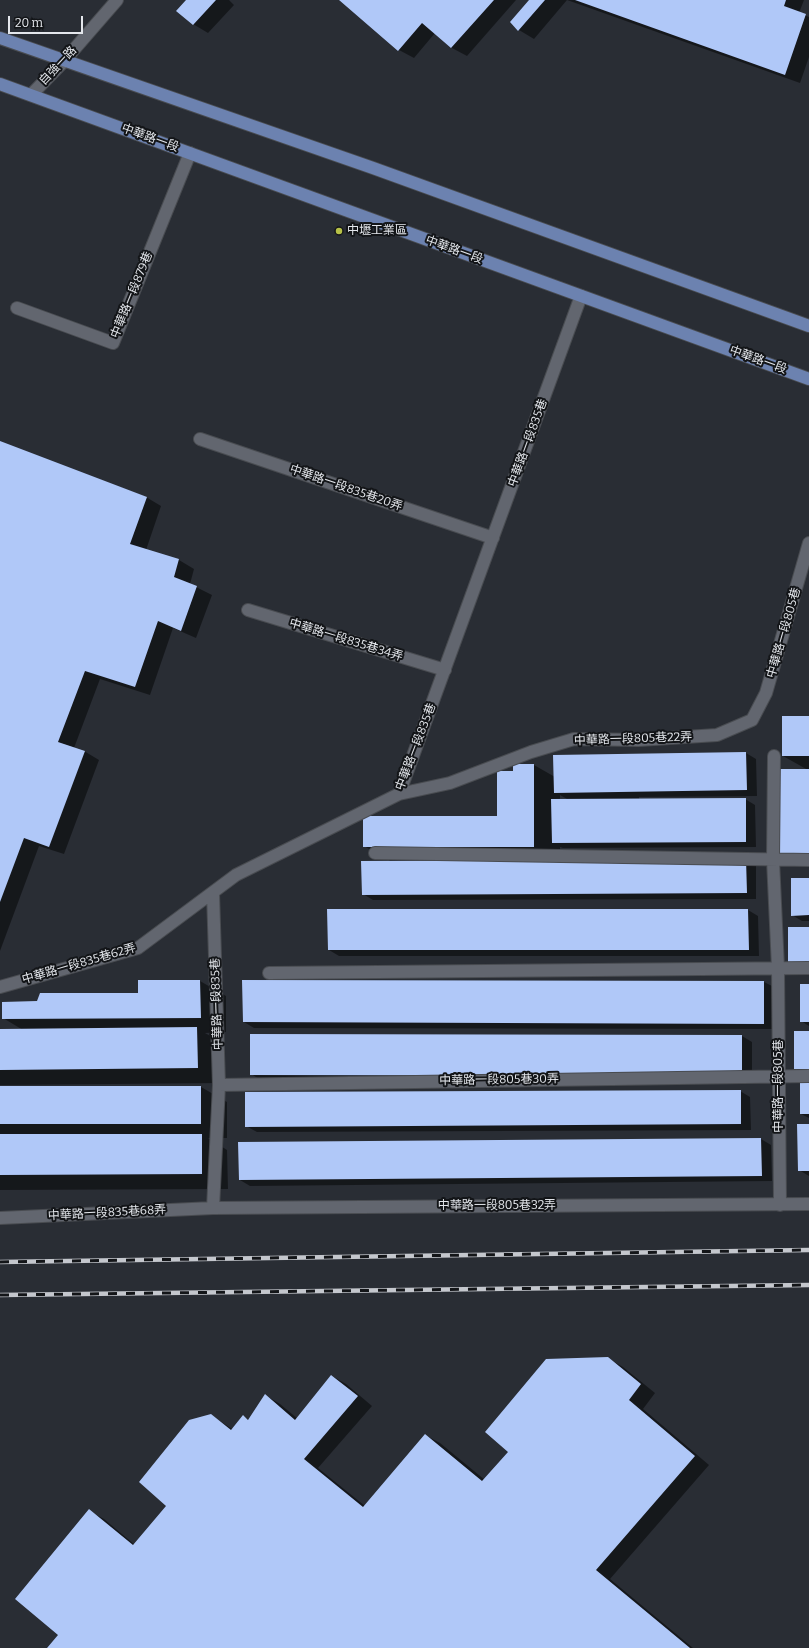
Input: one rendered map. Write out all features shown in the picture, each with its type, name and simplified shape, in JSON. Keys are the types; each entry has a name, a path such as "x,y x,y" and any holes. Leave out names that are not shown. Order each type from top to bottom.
{"main road":[{"path":"0,38 366,165 809,326"},
{"name":"中華路一段","path":"0,84 809,379"}],"street":[{"name":"自強一路","path":"31,95 64,61 117,0"},
{"name":"中華路一段879巷","path":"17,308 113,343 190,153"},
{"name":"中華路一段835巷","path":"213,1208 220,1085 213,893 236,876 399,794 582,296"},
{"name":"中華路一段835巷20弄","path":"200,439 493,538"},
{"name":"中華路一段805巷","path":"752,720 766,693 809,543"},
{"name":"中華路一段835巷34弄","path":"248,610 444,670"},
{"name":"中華路一段805巷22弄","path":"399,794 450,783 531,752 574,739 638,740 717,734 752,720"},
{"name":"中華路一段805巷","path":"774,756 773,860 778,968 780,1205"},
{"path":"375,853 809,860"},
{"name":"中華路一段835巷62弄","path":"0,987 138,948 213,893"},
{"path":"269,973 809,968"},
{"name":"中華路一段805巷30弄","path":"220,1085 809,1076"},
{"name":"中華路一段805巷32弄","path":"213,1208 809,1204"},
{"name":"中華路一段835巷68弄","path":"0,1218 213,1208"}],"building":[{"path":"186,0 216,0 193,25 176,11"},
{"path":"339,0 494,0 451,48 422,23 398,51"},
{"path":"529,0 545,0 518,31 510,22"},
{"path":"575,0 786,0 784,6 806,14 785,75"},
{"path":"0,441 147,497 130,544 179,559 174,577 197,586 181,631 158,621 135,687 85,671 58,742 85,751 49,847 24,838 0,902"},
{"path":"782,716 809,716 809,756 782,756"},
{"path":"746,752 747,790 554,793 553,755"},
{"path":"513,764 534,764 534,847 363,847 363,816 497,816 497,771 513,771"},
{"path":"774,769 809,769 809,857 775,858"},
{"path":"746,798 746,842 552,843 551,799"},
{"path":"746,859 747,893 362,895 361,861"},
{"path":"791,878 809,878 809,915 791,916"},
{"path":"327,909 748,909 749,950 328,950"},
{"path":"788,927 809,927 809,965 788,965"},
{"path":"138,980 200,980 201,1018 2,1019 2,1002 37,1001 40,993 138,993"},
{"path":"242,980 764,981 764,1024 243,1022"},
{"path":"800,984 809,984 809,1022 800,1022"},
{"path":"197,1027 198,1068 0,1070 0,1029"},
{"path":"794,1031 809,1031 809,1069 794,1069"},
{"path":"250,1034 742,1035 742,1076 250,1075"},
{"path":"800,1077 809,1077 809,1114 800,1114"},
{"path":"0,1086 201,1086 201,1124 0,1124"},
{"path":"741,1090 741,1124 245,1127 245,1092"},
{"path":"797,1124 809,1124 809,1171 798,1171"},
{"path":"0,1134 202,1134 202,1174 0,1175"},
{"path":"761,1138 762,1176 239,1180 238,1142"},
{"path":"608,1357 641,1384 629,1400 695,1456 596,1570 690,1648 47,1648 58,1635 15,1599 89,1509 133,1545 166,1506 139,1482 189,1420 211,1414 231,1430 243,1415 248,1420 265,1394 295,1420 331,1375 358,1396 304,1459 363,1507 425,1434 482,1481 508,1452 485,1432 546,1359"}],"railway":[{"path":"0,1262 809,1250"},
{"path":"0,1295 809,1285"}],"place":[{"name":"中壢工業區","path":"339,231"}]}
